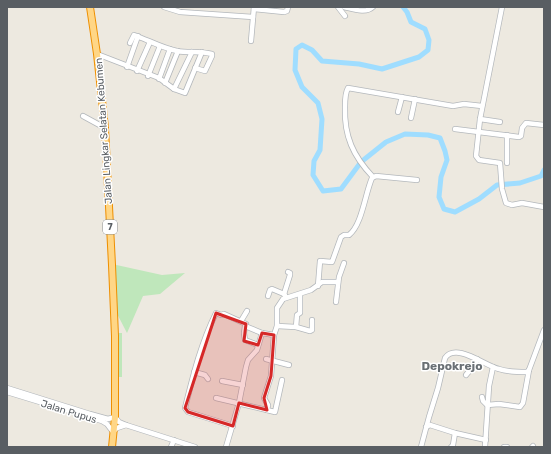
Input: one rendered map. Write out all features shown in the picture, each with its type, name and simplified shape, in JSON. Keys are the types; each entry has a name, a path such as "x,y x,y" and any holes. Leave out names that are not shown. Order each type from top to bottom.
{"highway":[{"name":"Jalan Lingkar Selatan Kebumen","path":"90,8 105,128 115,318 115,417 112,447"}],"street":[{"path":"164,7 180,12 253,17"},
{"path":"251,41 254,8 277,9 286,12 288,7"},
{"path":"338,7 345,16"},
{"path":"344,7 364,11 370,10 373,7"},
{"path":"502,7 482,106 476,158 479,160 499,162 500,180 505,202 512,205 522,202 544,207"},
{"path":"130,43 134,35 160,46 178,51 212,54 206,71 196,68"},
{"path":"127,66 138,36"},
{"path":"138,70 150,42"},
{"path":"149,75 160,46"},
{"path":"161,80 163,67 170,49"},
{"path":"161,80 170,70 178,51"},
{"path":"174,89 192,52"},
{"path":"97,55 138,70 161,80 174,89 185,93 202,52"},
{"path":"163,67 170,70"},
{"path":"417,180 373,177 358,159 350,143 346,124 345,105 347,89 351,88 453,106 464,104 482,106"},
{"path":"398,112 402,97"},
{"path":"411,118 415,99"},
{"path":"83,116 105,128"},
{"path":"480,119 500,122"},
{"path":"455,129 520,136 522,128 526,123 544,125"},
{"path":"507,135 507,163"},
{"path":"318,286 320,261 332,262 341,237 344,235 349,235 353,231 360,218 373,177"},
{"path":"336,302 338,282 344,263"},
{"path":"268,410 268,405 264,398 271,376 274,335 277,326 277,308 285,296 290,275 288,272"},
{"path":"268,296 270,290 285,296 300,294 311,290 322,282 338,282"},
{"path":"296,328 297,315 300,314 300,294"},
{"path":"241,321 247,311"},
{"path":"233,426 185,410 194,372 205,339 216,313 221,315 224,314 241,321 262,333 274,335"},
{"path":"277,326 311,331 312,320"},
{"path":"246,324 244,333 245,340 258,345"},
{"path":"482,397 482,401 487,405 500,404 520,407 523,403 529,370 544,330"},
{"path":"226,447 239,403 247,362 256,353 262,333"},
{"path":"421,447 445,358 450,353 462,353 493,367 512,372 527,372 529,370"},
{"path":"266,359 289,365"},
{"path":"466,375 476,364 477,359"},
{"path":"485,447 487,405 493,367"},
{"path":"194,372 205,375 208,379"},
{"path":"216,398 276,411 282,380"},
{"path":"222,381 242,385"},
{"name":"Jalan Pupus","path":"7,388 108,419 115,417"},
{"name":"Jalan Pupus","path":"7,392 102,421 107,424 113,432"},
{"path":"115,417 119,422 126,425 195,447"},
{"path":"113,432 126,425"},
{"path":"426,427 430,426 486,440"},
{"path":"451,447 455,433"},
{"path":"171,447 174,440"}],"highlighted area":[{"path":"216,313 246,324 244,341 258,345 262,333 274,335 271,376 264,398 267,410 239,403 233,426 188,412 185,408"}],"green space":[{"path":"112,264 162,275 185,273 160,294 143,296 127,333 113,306"},
{"path":"117,333 122,333 122,377 118,377"}],"waterway":[{"path":"403,7 411,22 425,29 429,40 428,50 419,57 382,69 359,64 322,61 312,50 302,45 296,49 295,70 302,87 318,103 322,119 320,150 314,161 313,175 323,191 341,189 361,162 386,142 405,134 428,135 440,138 447,160 441,177 439,197 444,209 455,212 479,199 497,185 520,183 541,176 544,170"}],"district":[{"name":"Depokrejo","path":"452,366"}]}
